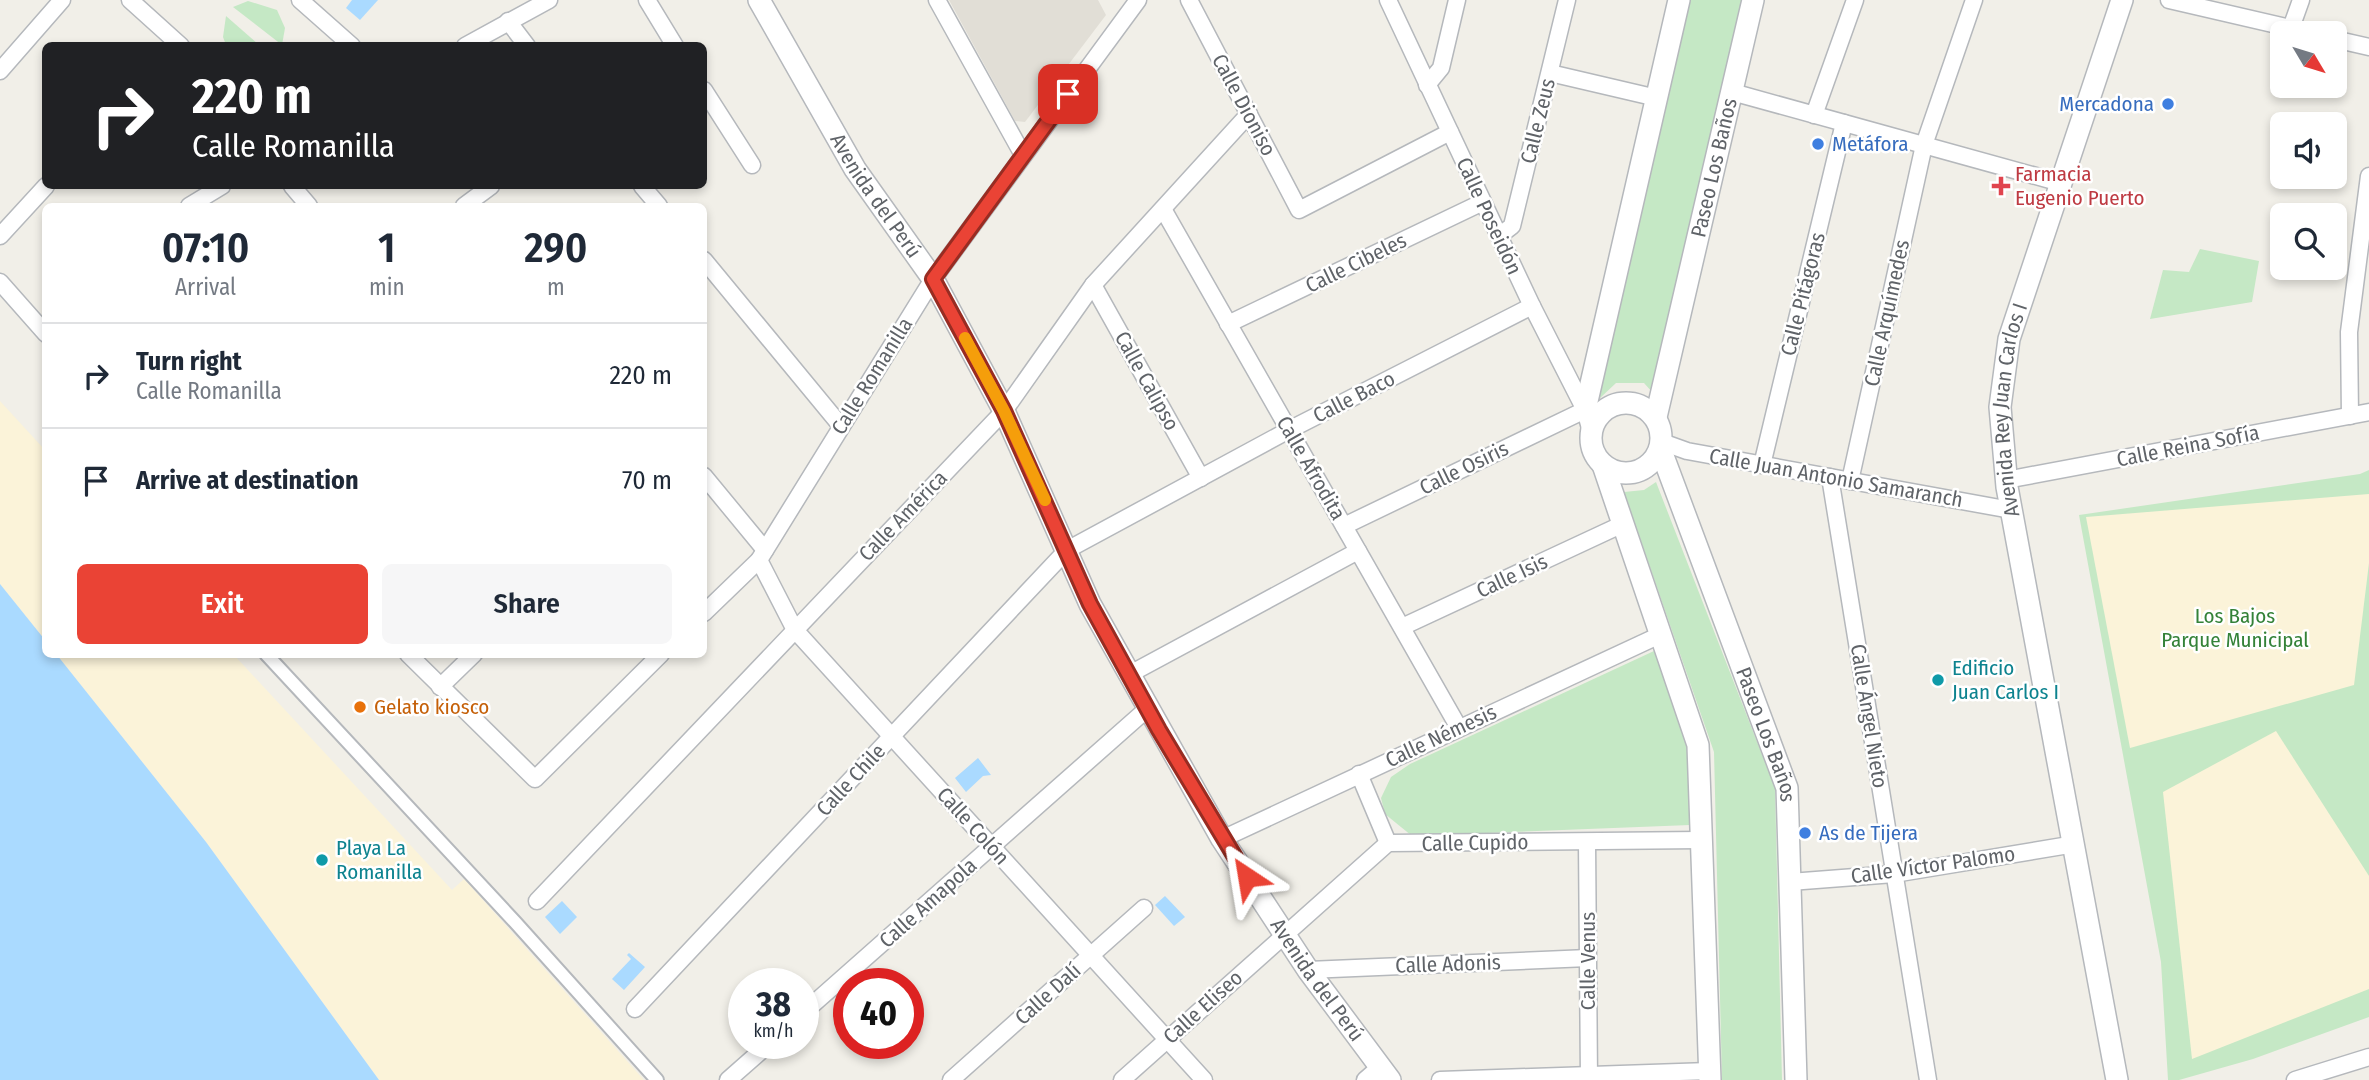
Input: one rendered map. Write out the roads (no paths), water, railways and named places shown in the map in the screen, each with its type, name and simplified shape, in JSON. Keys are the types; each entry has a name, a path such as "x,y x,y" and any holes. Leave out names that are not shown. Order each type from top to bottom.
{"street":[{"path":"0,71 62,0"},
{"path":"130,0 174,42"},
{"path":"300,0 347,42"},
{"path":"472,42 549,0"},
{"path":"648,0 672,42"},
{"name":"Avenida del Perú","path":"760,0 855,169 933,279 1004,411 1090,604 1147,709 1222,839 1378,1075"},
{"path":"937,0 1023,155"},
{"name":"Calle Dioniso","path":"1189,0 1300,210 1450,132"},
{"name":"Calle Poseidón","path":"1388,0 1532,306 1585,411 1591,432"},
{"path":"1427,85 1441,68 1457,0"},
{"name":"Calle Zeus","path":"1499,236 1512,226 1567,0"},
{"path":"1585,411 1679,0"},
{"name":"Paseo Los Baños","path":"1656,418 1753,0"},
{"path":"1814,115 1855,0"},
{"name":"Calle Arquímedes","path":"1850,481 1924,145 1974,0"},
{"name":"Avenida Rey Juan Carlos I","path":"2117,1080 2011,510 2000,407 2009,339 2122,0"},
{"path":"2168,0 2270,23"},
{"path":"2294,21 2301,0"},
{"name":"Calle Romanilla","path":"707,610 762,555 933,279 1129,4"},
{"path":"508,21 524,42"},
{"path":"2347,41 2369,47"},
{"path":"1550,73 1657,98"},
{"path":"1732,92 2061,183"},
{"path":"707,95 752,165"},
{"name":"Calle América","path":"537,901 1004,411 1093,285 1249,114"},
{"name":"Calle Pitágoras","path":"1762,465 1844,123"},
{"path":"2350,416 2348,332 2369,176"},
{"path":"0,236 43,189"},
{"path":"194,203 217,189"},
{"path":"295,189 306,203"},
{"path":"474,203 488,189"},
{"path":"645,189 656,203"},
{"name":"Calle Cibeles","path":"1228,324 1483,202"},
{"name":"Calle Afrodita","path":"1163,209 1459,728"},
{"path":"707,264 841,426"},
{"path":"0,282 39,315"},
{"name":"Calle Calipso","path":"1093,285 1200,478"},
{"name":"Calle Baco","path":"1067,550 1289,430 1532,306"},
{"path":"1625,402 1644,406 1656,418 1661,445 1653,462 1642,470 1628,474 1614,471 1603,465 1595,456 1591,432 1595,420 1611,405 1625,402"},
{"name":"Calle Osiris","path":"1344,526 1585,411"},
{"name":"Calle Reina Sofía","path":"2006,480 2369,412"},
{"name":"Paseo Los Baños","path":"1661,445 1787,788 1796,1080"},
{"name":"Calle Juan Antonio Samaranch","path":"1661,445 2011,510"},
{"path":"1440,1080 1710,1075 1698,745 1603,465"},
{"name":"Calle Ángel Nieto","path":"1830,477 1928,1080"},
{"name":"Calle Colón","path":"707,480 762,555 795,630 1203,1080"},
{"name":"Calle Isis","path":"1402,627 1623,524"},
{"name":"Calle Chile","path":"635,1009 1067,550"},
{"path":"1128,675 1358,551"},
{"name":"Calle Némesis","path":"1222,839 1660,635"},
{"path":"270,658 533,941 657,1080"},
{"path":"412,658 535,779 657,658"},
{"path":"440,687 470,658"},
{"name":"Calle Amapola","path":"819,999 1147,709"},
{"path":"1283,934 1388,844 1359,774"},
{"name":"Calle Cupido","path":"1388,844 1701,840"},
{"name":"Calle Venus","path":"1587,842 1589,1077"},
{"name":"Calle Víctor Palomo","path":"1790,882 1894,874 2075,844"},
{"name":"Calle Dalí","path":"951,1080 1144,908"},
{"name":"Calle Eliseo","path":"1122,1080 1283,934"},
{"name":"Calle Adonis","path":"1308,970 1588,958"},
{"path":"2295,1080 2369,1057"},
{"path":"728,1080 752,1059"}],"water":[{"path":"352,0 378,0 360,20 346,8"},
{"path":"0,584 42,636 42,658 59,658 206,842 379,1080 0,1080"},
{"path":"978,758 991,775 983,776 966,792 955,778"},
{"path":"1165,896 1185,917 1174,926 1155,905"},
{"path":"562,901 577,917 560,934 545,917"},
{"path":"629,953 645,967 624,990 612,979 631,959 627,955"}],"place":[{"name":"Mercadona","path":"2168,104"},
{"name":"Metáfora","path":"1818,144"},
{"name":"Farmacia Eugenio Puerto","path":"2001,186"},
{"name":"Edificio Juan Carlos I","path":"1938,680"},
{"name":"Gelato kiosco","path":"360,707"},
{"name":"As de Tijera","path":"1805,833"},
{"name":"Playa La Romanilla","path":"322,860"}],"park label":[{"name":"Los Bajos Parque Municipal","path":"2235,628"}]}
